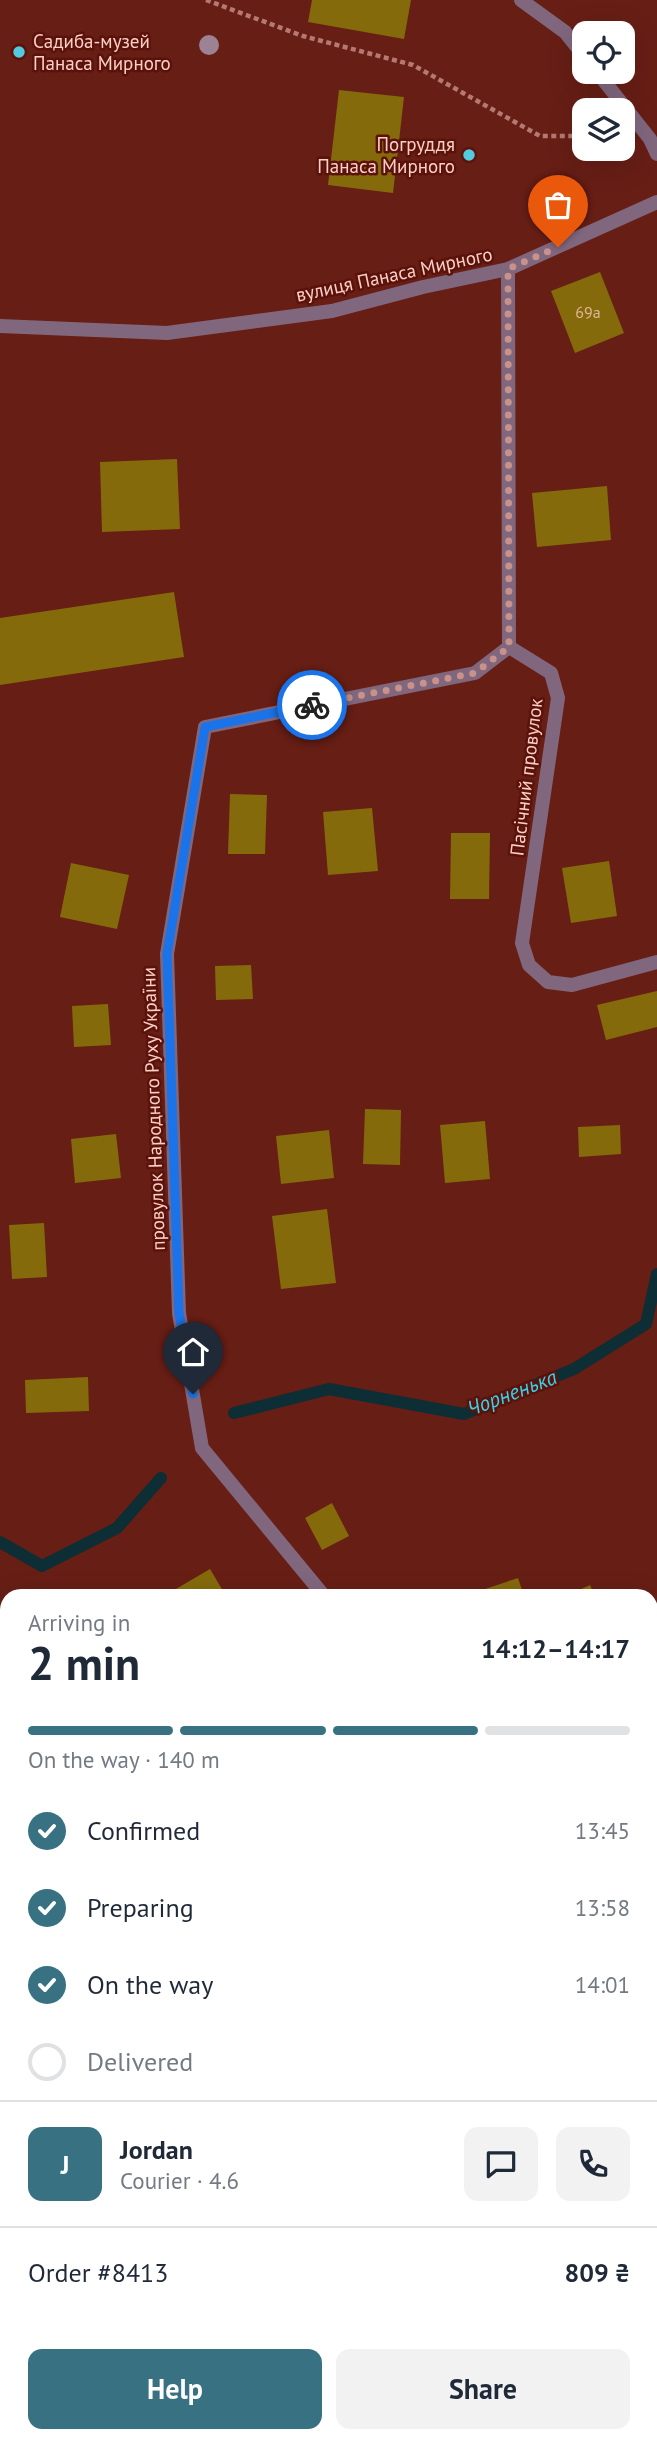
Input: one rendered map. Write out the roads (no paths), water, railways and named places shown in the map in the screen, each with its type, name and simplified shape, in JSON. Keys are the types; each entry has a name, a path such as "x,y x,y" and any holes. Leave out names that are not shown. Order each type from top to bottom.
{"street":[{"path":"521,0 565,32 572,41"},
{"path":"606,84 650,139 657,154"},
{"name":"вулиця Панаса Мирного","path":"0,326 167,333 332,311 423,287 508,269 657,202"},
{"path":"508,269 509,647"},
{"name":"Пасічний провулок","path":"509,647 551,673 558,698 522,943 529,965 548,982 572,985 657,962"},
{"name":"провулок Народного Руху України","path":"318,1589 202,1448 179,1313 167,954 205,727 475,673 509,647"}],"waterway":[{"name":"Чорненька","path":"234,1413 329,1389 464,1414 574,1369 646,1324 657,1274"},
{"name":"Чорненька","path":"0,1542 42,1566 117,1528 161,1478"}],"place":[{"name":"Садиба-музей Панаса Мирного","path":"19,52"},
{"name":"Погруддя Панаса Мирного","path":"469,155"}]}
